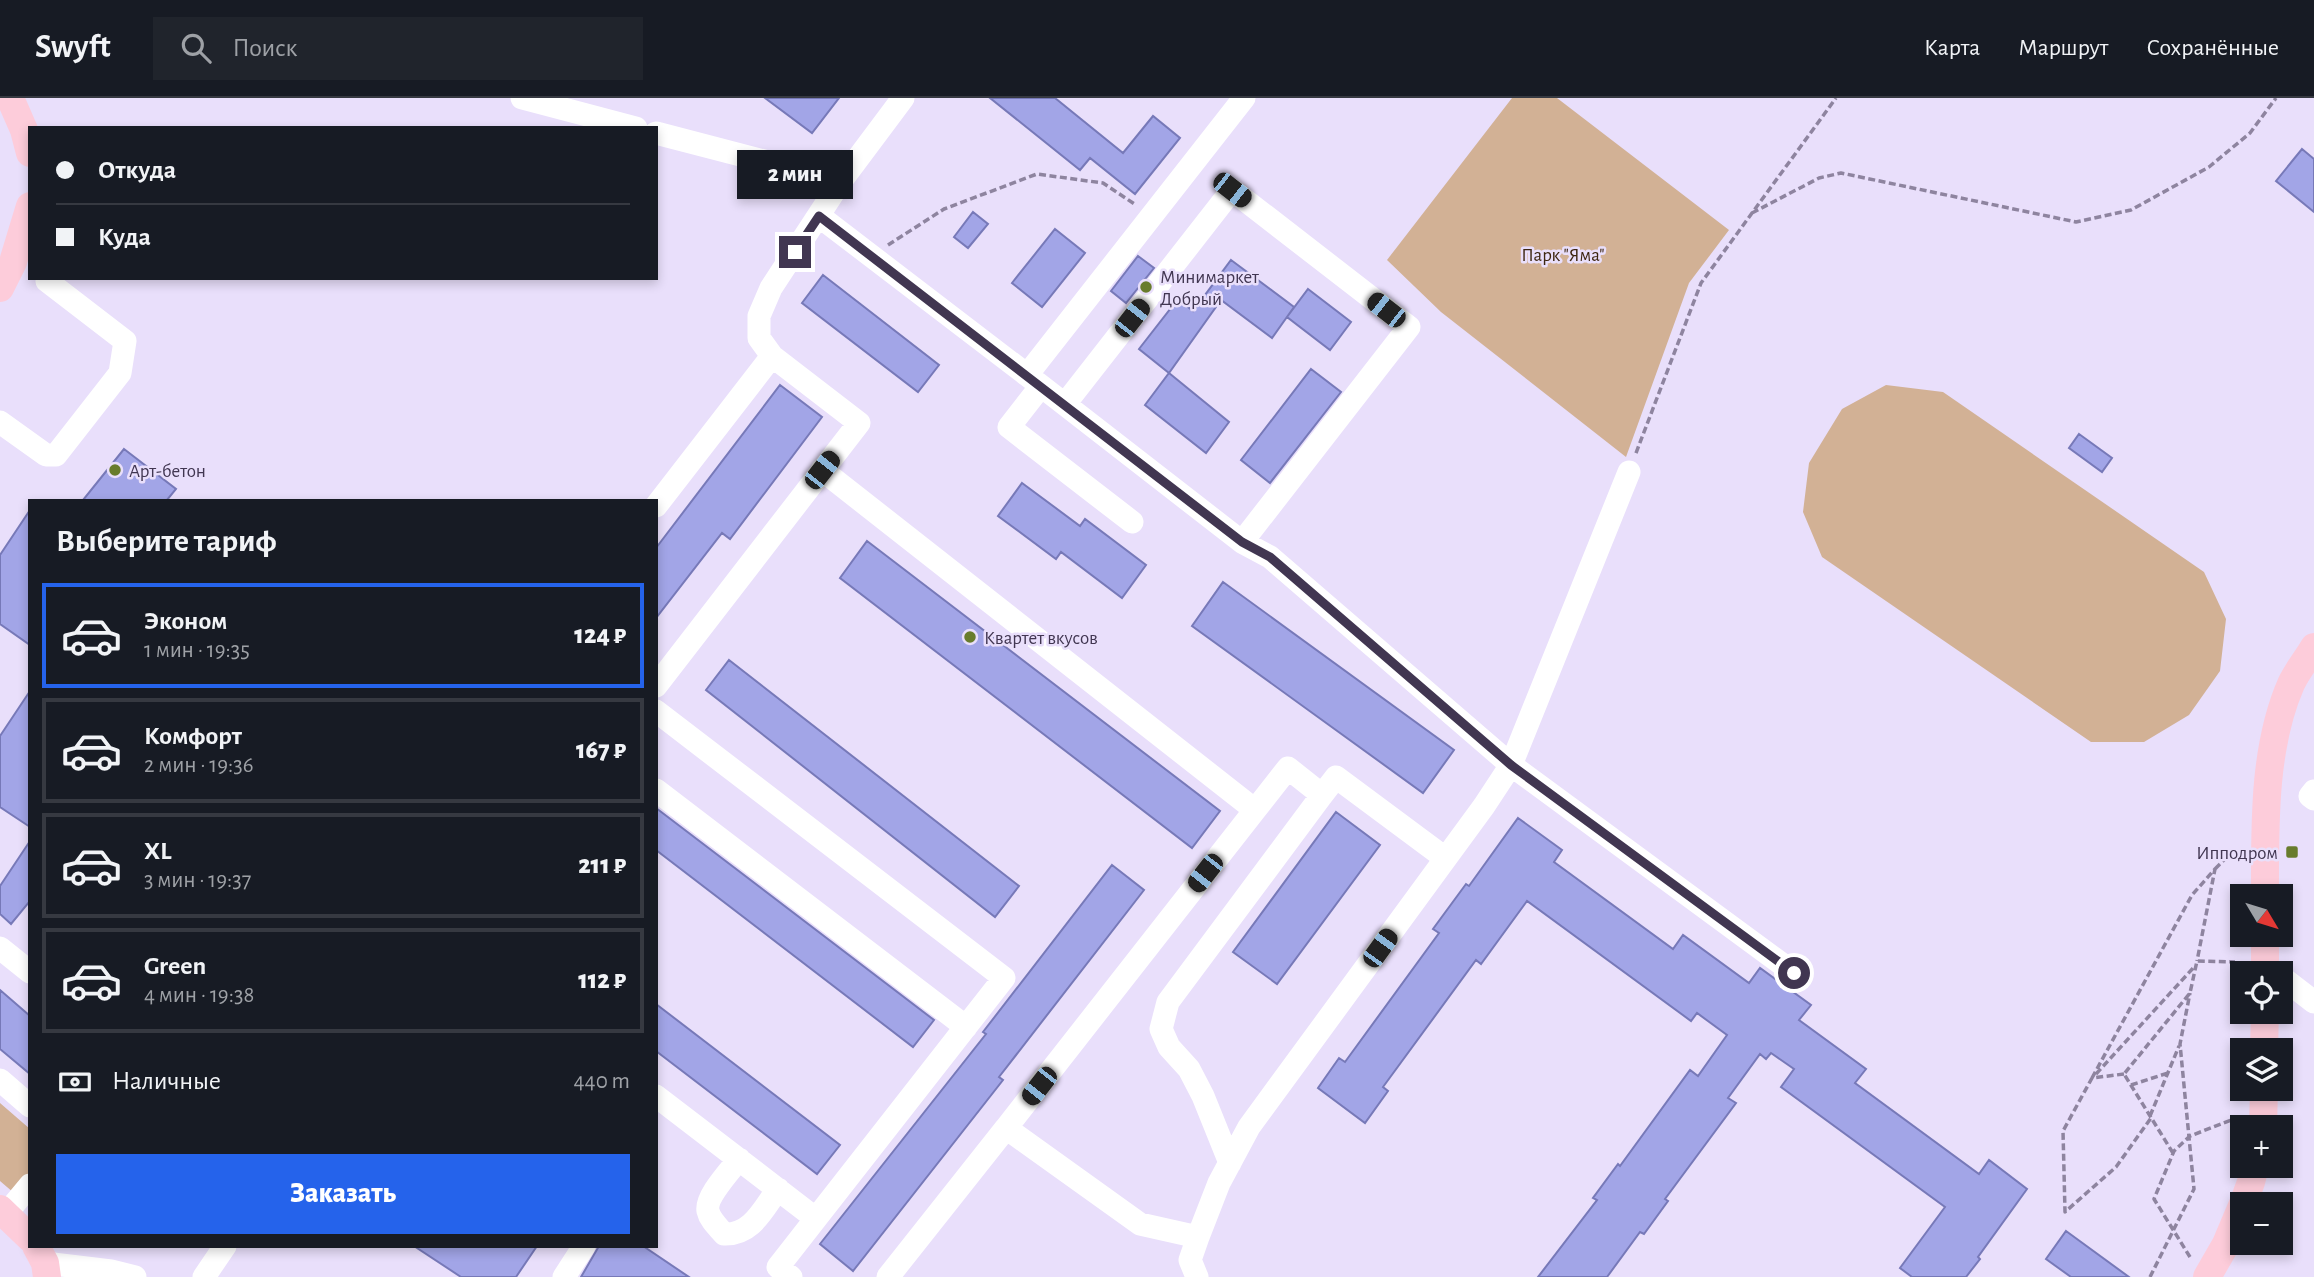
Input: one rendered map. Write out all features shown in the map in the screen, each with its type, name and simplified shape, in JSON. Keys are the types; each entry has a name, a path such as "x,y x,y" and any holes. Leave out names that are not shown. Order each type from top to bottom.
{"main road":[{"path":"10,98 28,145"},
{"path":"0,288 13,262 28,213"},
{"path":"2265,884 2271,768 2278,724 2292,683 2314,647"},
{"path":"3,1212 28,1236"},
{"path":"2198,1267 2226,1244 2230,1234"}],"street":[{"path":"522,98 628,126"},
{"path":"658,683 859,423 772,356 759,338 760,316 771,288 841,181 903,98"},
{"path":"1132,522 1009,427 1034,380 1152,215 1244,98"},
{"path":"658,134 841,181"},
{"path":"1065,404 1232,190 1398,318 1409,327 1242,542"},
{"path":"819,216 1242,542 1270,557 1511,765 1794,973"},
{"path":"0,422 46,455 56,454 120,373 125,341 47,281"},
{"path":"658,503 772,356"},
{"path":"822,470 1255,810"},
{"path":"1197,1277 1190,1260 1219,1183 1249,1127 1511,765 1629,472"},
{"path":"658,713 1004,978 778,1267 791,1277"},
{"path":"888,1277 1288,768 1322,795"},
{"path":"1230,1163 1203,1096 1189,1069 1169,1046 1161,1029 1168,1002 1336,778 1445,859"},
{"path":"2314,790 2310,796 2314,799"},
{"path":"658,792 966,1027"},
{"path":"0,948 28,970"},
{"path":"2293,986 2314,1002"},
{"path":"0,1080 28,1104"},
{"path":"658,1098 815,1218"},
{"path":"1006,1128 1140,1224 1198,1237"},
{"path":"739,1159 710,1197 707,1209 713,1222 724,1234 737,1234 749,1227 778,1189"},
{"path":"3,1212 28,1187"},
{"path":"204,1277 224,1248"},
{"path":"564,1277 583,1248"},
{"path":"43,1262 135,1277"}],"path":[{"path":"1629,472 1701,283 1836,98"},
{"path":"1752,213 1819,178 1841,173 2076,222 2131,210 2209,167 2250,133 2276,98"},
{"path":"871,256 944,209 1037,174 1103,183 1152,215"},
{"path":"2215,869 2180,1044 2151,1117 2116,1167 2065,1212 2063,1131 2192,895 2215,869 2234,850"},
{"path":"2092,1078 2197,963 2230,962"},
{"path":"2092,1078 2124,1073 2190,993"},
{"path":"2150,1277 2194,1189 2180,1044"},
{"path":"2124,1073 2173,1153"},
{"path":"2131,1085 2168,1073"},
{"path":"2198,1267 2154,1199 2173,1153 2190,1136 2230,1121"}],"green space":[{"name":"Парк \"Яма\"","path":"1512,98 1557,98 1729,230 1689,283 1626,457 1441,312 1387,260"},
{"path":"1886,385 1943,392 2204,572 2226,619 2220,671 2189,715 2144,742 2091,742 1822,557 1803,512 1809,463 1842,409"},
{"path":"0,1103 28,1127 28,1177 14,1193 0,1181"}],"building":[{"path":"765,98 839,98 812,133"},
{"path":"990,98 1055,98 1123,153 1153,116 1180,138 1135,194 1090,158 1080,170"},
{"path":"2302,149 2314,159 2314,212 2276,181"},
{"path":"973,212 988,224 968,248 954,237"},
{"path":"1055,229 1085,253 1042,307 1012,283"},
{"path":"1138,256 1154,268 1126,303 1111,291"},
{"path":"1231,260 1294,307 1272,338 1221,300 1169,373 1139,349 1178,299 1193,311"},
{"path":"823,275 939,365 918,392 802,303"},
{"path":"1308,289 1351,322 1330,350 1287,317"},
{"path":"1311,369 1341,392 1270,483 1241,460"},
{"path":"1169,373 1229,422 1206,453 1145,405"},
{"path":"780,385 822,417 730,539 722,533 658,615 658,545"},
{"path":"2079,434 2112,458 2102,472 2069,448"},
{"path":"124,449 176,489 168,499 84,499"},
{"path":"1022,483 1080,526 1085,519 1146,565 1122,598 1061,552 1056,559 998,516"},
{"path":"28,513 28,644 0,624 0,555"},
{"path":"867,541 1220,811 1192,848 840,578"},
{"path":"1223,582 1454,750 1423,793 1192,626"},
{"path":"729,660 1019,886 995,917 706,690"},
{"path":"28,694 28,826 0,807 0,736"},
{"path":"658,810 934,1020 913,1047 658,852"},
{"path":"1336,812 1380,845 1277,984 1233,952"},
{"path":"1518,818 1562,850 1554,862 1673,949 1683,935 1749,983 1760,968 1811,1005 1799,1020 1866,1069 1855,1083 1979,1174 1989,1160 2027,1189 1966,1277 1912,1277 1900,1268 1945,1207 1781,1087 1794,1069 1771,1053 1766,1059 1760,1054 1728,1098 1736,1103 1665,1199 1668,1201 1644,1234 1640,1232 1607,1277 1538,1277 1597,1200 1593,1198 1618,1164 1620,1166 1690,1070 1698,1076 1727,1035 1697,1013 1691,1021 1527,901 1481,964 1476,960 1383,1087 1388,1091 1365,1123 1318,1088 1339,1058 1345,1062 1439,933 1433,929 1466,884 1469,886"},
{"path":"28,844 28,903 11,924 0,914 0,886"},
{"path":"1112,865 1144,890 999,1077 1003,1080 853,1271 820,1244 986,1034 983,1032"},
{"path":"0,990 28,1014 28,1072 0,1049"},
{"path":"658,1006 840,1145 817,1174 658,1053"},
{"path":"2066,1231 2129,1277 2071,1277 2046,1259"},
{"path":"417,1248 536,1248 516,1277 461,1277"},
{"path":"598,1248 646,1248 689,1277 581,1277"}],"place":[{"name":"Минимаркет Добрый","path":"1146,287"},
{"name":"Арт-бетон","path":"115,470"},
{"name":"Квартет вкусов","path":"970,637"},
{"name":"Ипподром","path":"2292,852"}],"route":[{"path":"795,252 819,216 1242,542 1270,557 1511,765 1794,973"}]}
